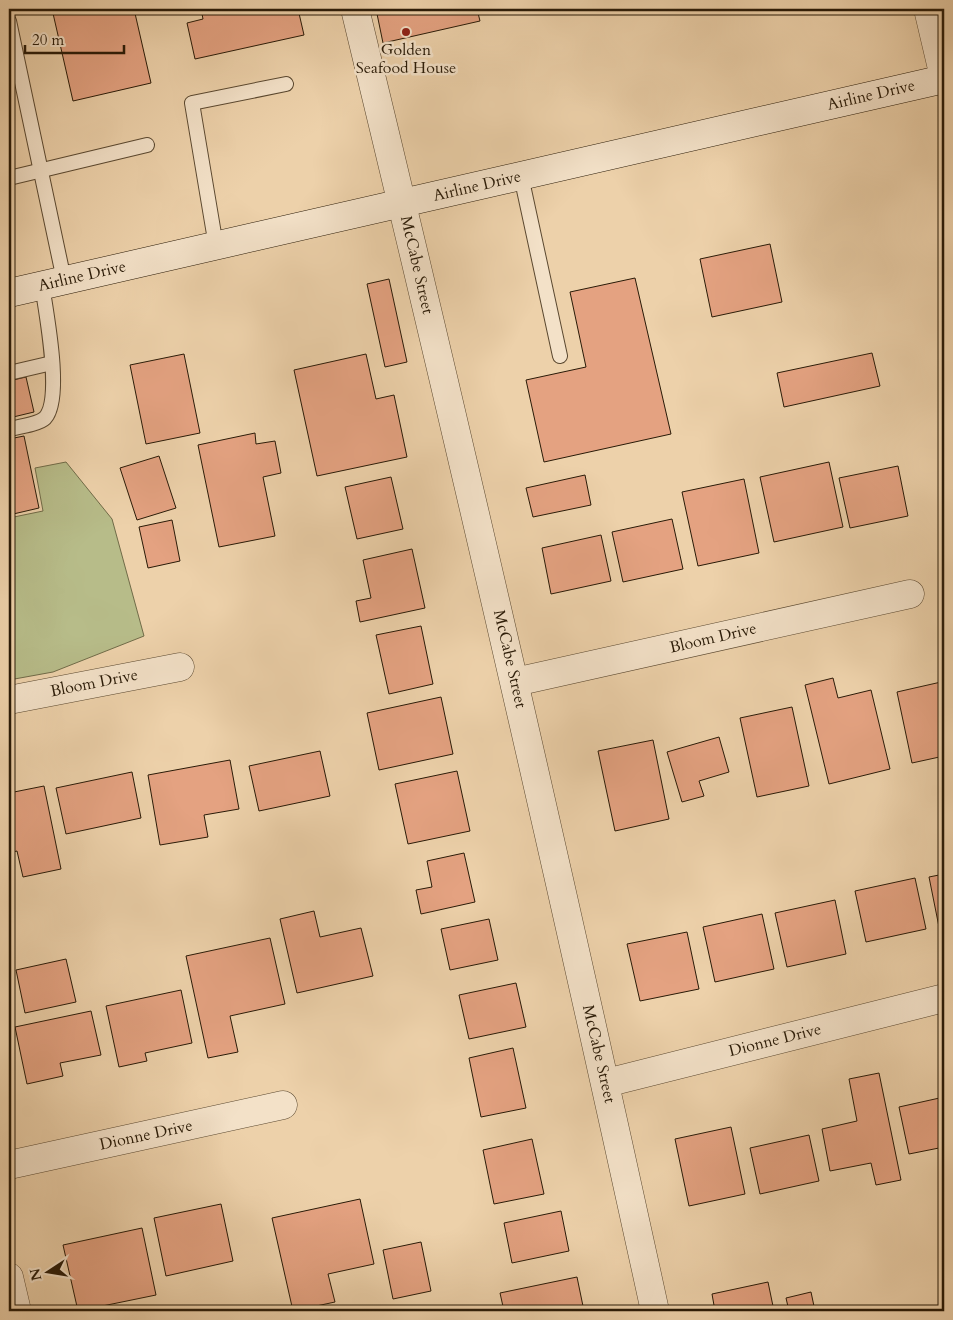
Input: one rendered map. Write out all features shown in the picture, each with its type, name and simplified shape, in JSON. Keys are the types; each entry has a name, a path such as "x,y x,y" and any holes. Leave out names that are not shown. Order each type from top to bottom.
{"street":[{"name":"McCabe Street","path":"356,9 515,682 656,1311"},
{"path":"928,9 944,78"},
{"name":"Airline Drive","path":"9,293 944,78"},
{"name":"Bloom Drive","path":"515,682 910,594"},
{"name":"Bloom Drive","path":"9,700 180,667"},
{"name":"Dionne Drive","path":"606,1083 944,998"},
{"name":"Dionne Drive","path":"9,1165 283,1104"},
{"path":"9,1277 16,1311"}],"lane":[{"path":"9,22 40,170 53,283 53,393 46,417 41,421 9,429"},
{"path":"216,246 192,103 286,84"},
{"path":"9,178 147,145"},
{"path":"521,176 560,356"},
{"path":"9,372 52,362"}],"green space":[{"path":"66,462 112,519 144,636 53,672 9,680 9,528 11,527 9,518 43,511 35,468"}],"building":[{"path":"52,9 134,9 151,83 73,101"},
{"path":"201,9 298,9 304,35 195,59 187,23 203,19"},
{"name":"Golden Seafood House","path":"376,9 477,9 480,21 383,43"},
{"path":"770,244 782,302 712,317 700,259"},
{"path":"635,278 671,434 544,462 526,380 586,367 570,292"},
{"path":"389,279 407,362 385,367 367,284"},
{"path":"872,353 880,386 784,407 777,373"},
{"path":"184,354 200,433 146,444 130,365"},
{"path":"366,354 376,399 394,395 407,457 317,476 294,370"},
{"path":"26,377 34,412 9,418 9,381"},
{"path":"255,433 256,444 275,441 281,473 263,477 275,536 219,547 198,445"},
{"path":"24,436 39,508 9,515 9,439"},
{"path":"159,456 176,508 137,520 120,468"},
{"path":"829,462 843,527 774,542 760,477"},
{"path":"898,466 908,516 850,528 839,478"},
{"path":"585,475 591,505 533,517 526,488"},
{"path":"391,477 403,529 357,539 345,487"},
{"path":"744,479 759,553 698,566 682,492"},
{"path":"672,519 683,569 623,582 612,532"},
{"path":"172,520 180,561 148,568 139,527"},
{"path":"601,535 611,581 551,594 542,548"},
{"path":"412,549 425,608 360,622 356,601 371,598 363,560"},
{"path":"421,626 433,684 389,694 376,635"},
{"path":"833,678 838,698 871,690 890,769 829,784 805,685"},
{"path":"941,682 944,696 944,756 912,763 897,692"},
{"path":"441,697 453,754 379,770 367,713"},
{"path":"792,707 809,786 757,797 740,718"},
{"path":"719,737 729,772 699,781 704,796 682,802 667,752"},
{"path":"653,740 669,819 615,831 598,751"},
{"path":"320,751 330,796 259,811 249,766"},
{"path":"230,760 239,809 204,815 208,837 160,845 148,775"},
{"path":"457,771 470,831 408,844 395,784"},
{"path":"132,772 141,818 66,834 56,788"},
{"path":"44,786 61,869 23,877 17,851 9,853 9,793"},
{"path":"464,853 475,902 421,914 416,890 432,887 427,861"},
{"path":"944,874 944,931 940,932 929,877"},
{"path":"915,878 926,929 866,942 855,891"},
{"path":"835,900 846,954 787,967 775,913"},
{"path":"314,911 320,937 361,928 373,976 297,993 280,919"},
{"path":"762,914 774,969 715,982 703,927"},
{"path":"489,919 498,960 450,970 441,929"},
{"path":"687,932 699,989 640,1001 627,944"},
{"path":"270,938 285,1004 230,1016 238,1052 208,1058 186,956"},
{"path":"66,959 76,1002 25,1013 16,970"},
{"path":"516,983 526,1027 469,1039 459,995"},
{"path":"181,990 192,1043 145,1053 147,1061 119,1067 106,1006"},
{"path":"91,1011 101,1055 60,1063 63,1076 27,1084 15,1027"},
{"path":"513,1048 526,1108 481,1117 469,1058"},
{"path":"879,1073 901,1180 876,1185 871,1163 830,1171 822,1129 857,1121 849,1079"},
{"path":"944,1097 944,1147 909,1154 899,1107"},
{"path":"731,1127 745,1194 689,1206 675,1139"},
{"path":"809,1135 819,1181 760,1194 750,1148"},
{"path":"532,1139 544,1194 494,1204 483,1150"},
{"path":"360,1199 374,1264 328,1274 335,1302 293,1311 272,1218"},
{"path":"221,1204 233,1261 166,1276 154,1218"},
{"path":"561,1211 569,1251 512,1263 504,1223"},
{"path":"142,1228 156,1295 78,1311 63,1245"},
{"path":"421,1242 431,1291 393,1299 383,1250"},
{"path":"577,1277 584,1311 504,1311 500,1293"},
{"path":"768,1282 774,1311 715,1311 712,1294"},
{"path":"811,1292 815,1311 789,1311 786,1298"}],"place":[{"name":"Golden Seafood House","path":"406,32"}]}
